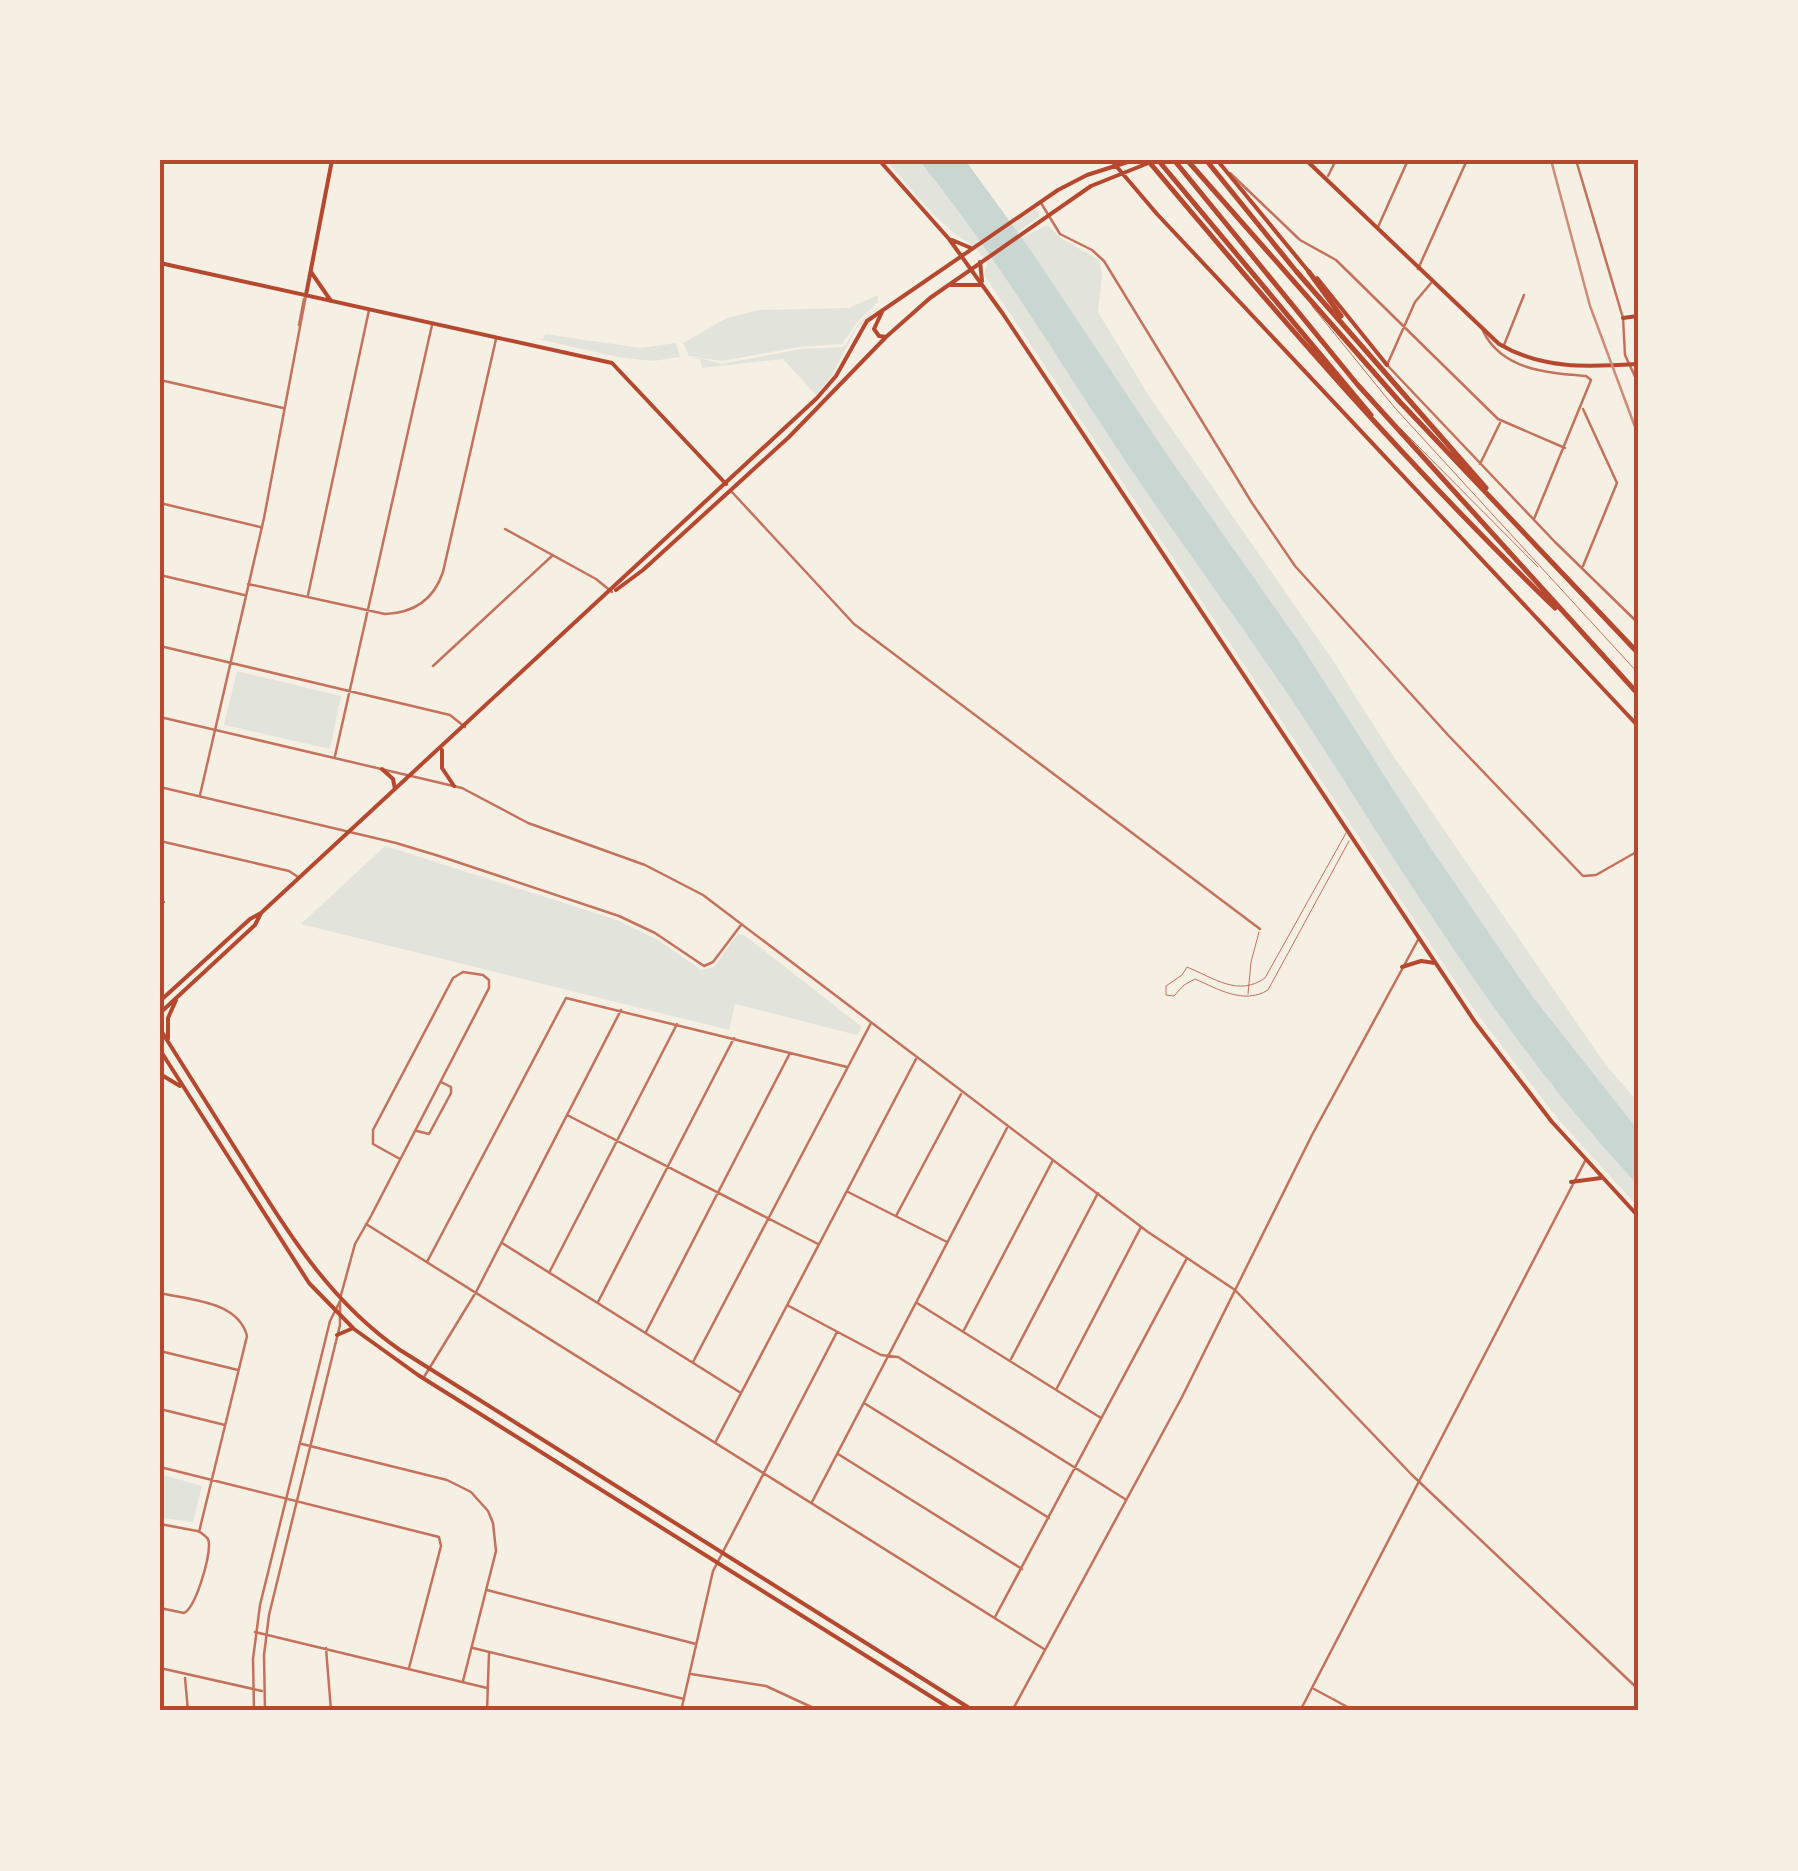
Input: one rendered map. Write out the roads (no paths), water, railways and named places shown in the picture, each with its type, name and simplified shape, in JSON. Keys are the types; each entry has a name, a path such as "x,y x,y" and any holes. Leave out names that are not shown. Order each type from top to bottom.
{"highway":[{"path":"1158,160 1394,444"},
{"path":"1174,160 1357,384 1638,694"},
{"path":"1187,160 1437,442 1638,653"},
{"path":"1206,160 1271,241 1511,517"},
{"path":"1149,161 1340,386 1582,634"},
{"path":"1309,272 1350,332"}],"main road":[{"path":"306,295 332,160"},
{"path":"879,160 949,239 982,286 1475,1022 1584,1160 1638,1216"},
{"path":"612,592 621,579 822,394 836,376 860,328 1040,201 1113,163 1134,160"},
{"path":"160,1001 612,592 644,570 816,411 886,337 946,286 1091,186 1158,160"},
{"path":"1217,160 1309,272 1337,300 1387,365"},
{"path":"1306,160 1482,330 1504,346 1545,363 1635,364"},
{"path":"1113,163 1638,726"},
{"path":"949,239 973,246"},
{"path":"982,261 982,286"},
{"path":"160,262 615,364 730,490"},
{"path":"311,270 331,301"},
{"path":"946,286 982,286"},
{"path":"885,308 873,326 877,334 886,337"},
{"path":"1623,318 1638,316"},
{"path":"442,748 442,768 454,786"},
{"path":"382,769 393,778 395,790"},
{"path":"160,1013 255,925 261,913"},
{"path":"1402,967 1421,961 1436,963"},
{"path":"168,1043 168,1022 178,996"},
{"path":"160,1029 298,1248 340,1301 380,1336 974,1711"},
{"path":"160,1050 295,1264 334,1312 354,1329 423,1378 954,1711"},
{"path":"160,1074 184,1089"},
{"path":"1572,1182 1601,1178"},
{"path":"338,1335 354,1329"}],"street":[{"path":"1326,179 1336,160"},
{"path":"1376,228 1408,160"},
{"path":"1418,269 1467,160"},
{"path":"1576,160 1623,318 1626,355 1638,383"},
{"path":"1226,171 1299,239 1335,258 1501,422 1566,448"},
{"path":"1040,201 1060,234 1092,250 1104,261 1256,510 1298,569 1448,735 1584,876 1596,875 1638,851"},
{"path":"1432,282 1418,298 1387,365 1533,520 1638,623"},
{"path":"200,797 262,527 299,332 301,302 306,295"},
{"path":"1504,346 1524,295"},
{"path":"307,598 370,308"},
{"path":"334,758 433,323"},
{"path":"1482,330 1493,350 1512,360 1546,372 1586,376 1591,380 1533,520"},
{"path":"248,584 389,614 407,612 428,598 440,582 496,338"},
{"path":"160,380 284,408"},
{"path":"1581,569 1616,486 1582,408"},
{"path":"1480,464 1501,422"},
{"path":"730,490 854,624 1260,929"},
{"path":"160,503 262,527"},
{"path":"505,530 596,578 612,592"},
{"path":"433,666 553,555"},
{"path":"160,575 246,595"},
{"path":"160,646 450,715 466,727"},
{"path":"160,717 454,786 536,827 669,876 742,924 1142,1226 1235,1290 1418,1480 1638,1689"},
{"path":"160,787 407,846 620,916 664,938 704,966 713,962 742,924"},
{"path":"160,841 289,871 300,878"},
{"path":"1012,1711 1419,938"},
{"path":"266,1711 266,1633 338,1335 340,1301 353,1248 416,1130 489,988 489,980 481,975 462,972 454,976 372,1133 373,1144 400,1159"},
{"path":"427,1262 568,998 847,1068"},
{"path":"423,1378 476,1292 620,1010"},
{"path":"694,1362 872,1022"},
{"path":"550,1272 678,1024"},
{"path":"598,1302 734,1038"},
{"path":"646,1332 790,1051"},
{"path":"716,1443 918,1057"},
{"path":"416,1130 429,1134 451,1093 451,1087 440,1082"},
{"path":"896,1216 963,1091"},
{"path":"568,1115 819,1245"},
{"path":"811,1503 1008,1126"},
{"path":"963,1331 1054,1160"},
{"path":"1300,1711 1584,1160"},
{"path":"847,1191 947,1242"},
{"path":"1010,1360 1098,1193"},
{"path":"366,1224 1046,1650"},
{"path":"1056,1390 1142,1226"},
{"path":"501,1242 742,1393"},
{"path":"995,1618 1187,1258"},
{"path":"160,1292 223,1308 236,1315 246,1336 199,1532"},
{"path":"254,1711 256,1632 286,1498 340,1301"},
{"path":"916,1302 1102,1418"},
{"path":"787,1305 898,1357 1126,1500"},
{"path":"681,1711 718,1562 838,1332"},
{"path":"160,1351 239,1370"},
{"path":"863,1403 1049,1518"},
{"path":"160,1409 226,1425"},
{"path":"300,1443 446,1480 471,1492 488,1510 496,1551 463,1682"},
{"path":"837,1453 1022,1568"},
{"path":"160,1467 439,1537 441,1546 410,1668"},
{"path":"160,1524 199,1532 206,1536 209,1546 194,1606 184,1613 160,1608"},
{"path":"486,1590 696,1644"},
{"path":"256,1632 487,1688"},
{"path":"326,1647 331,1709 346,1711"},
{"path":"472,1648 684,1699"},
{"path":"486,1711 489,1652"},
{"path":"160,1668 264,1692"},
{"path":"185,1674 188,1711"},
{"path":"690,1674 766,1686 818,1710"},
{"path":"1312,1688 1355,1711"}],"lane":[{"path":"1292,280 1369,378 1638,674"},
{"path":"1357,384 1544,572"},
{"path":"1347,832 1268,975 1250,986 1236,988 1187,968 1166,986 1166,995 1174,996 1195,980 1246,997 1258,996 1270,987 1338,858 1352,839"},
{"path":"1246,997 1260,929"}],"railway":[{"path":"1551,160 1590,306 1638,435"}]}
